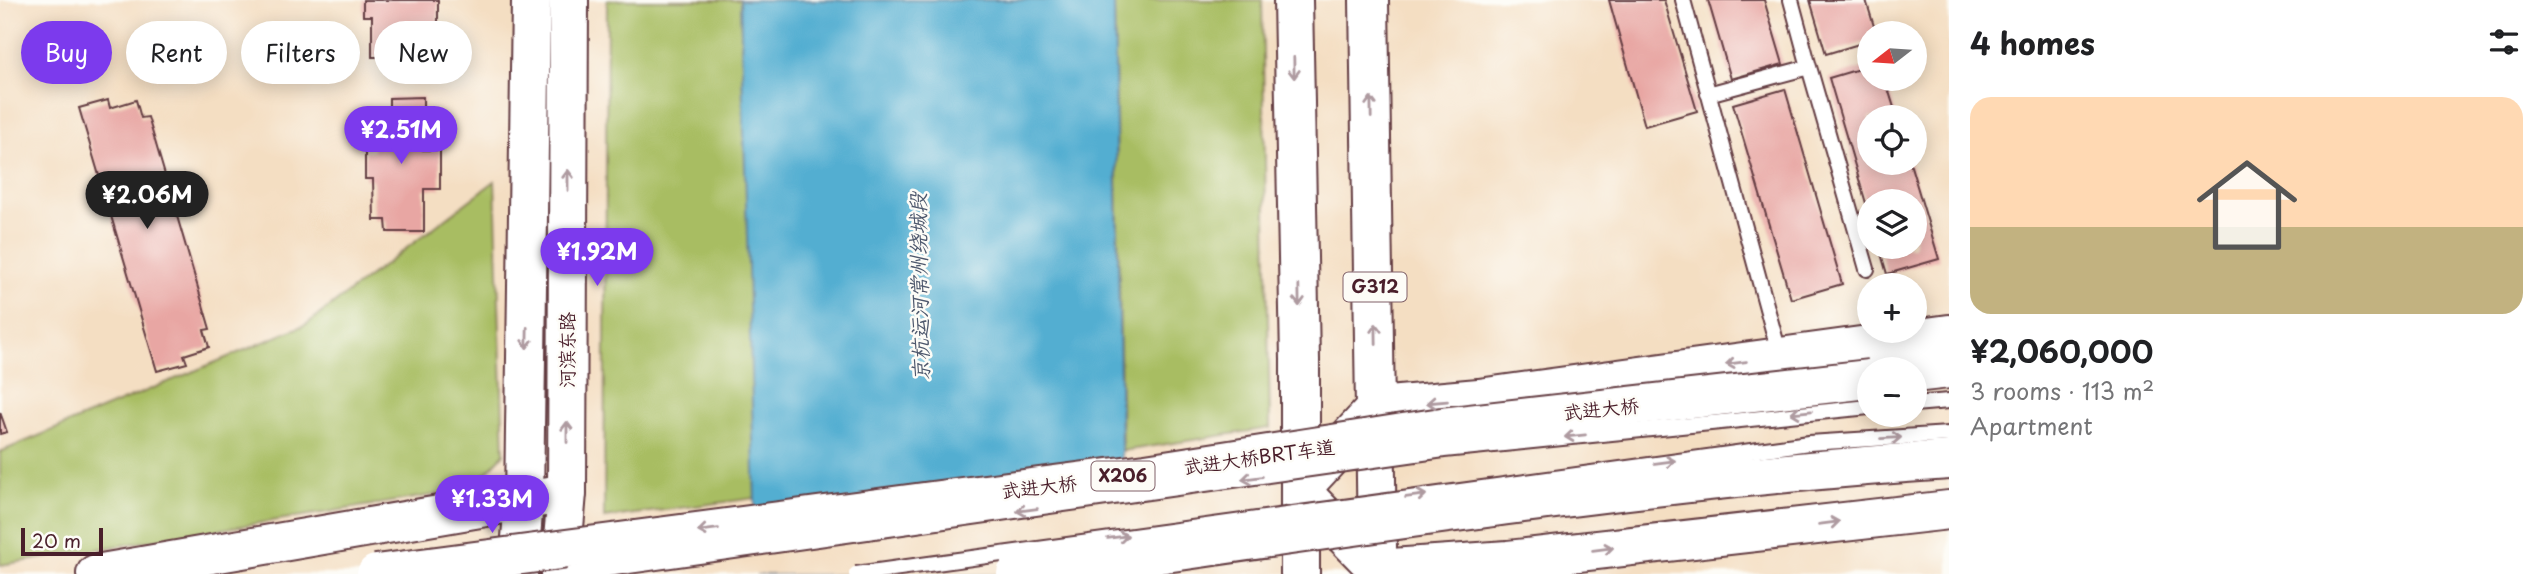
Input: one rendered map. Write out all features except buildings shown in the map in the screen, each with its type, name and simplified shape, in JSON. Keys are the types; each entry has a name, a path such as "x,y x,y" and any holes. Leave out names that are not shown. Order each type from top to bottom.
{"main road":[{"name":"河滨东路","path":"518,574 524,500 531,0"},
{"name":"河滨东路","path":"560,574 566,494 569,0"},
{"path":"1293,0 1300,360 1300,574"},
{"name":"G312","path":"1369,0 1377,407 1377,572"},
{"path":"1300,490 1377,407 1479,398 1949,334"},
{"path":"1927,372 1949,369"},
{"name":"武进大桥","path":"376,574 1146,473 1442,427 1857,380"},
{"path":"1016,574 1456,513 1828,468 1949,460"},
{"path":"1300,490 1377,572 1507,560 1949,509"},
{"path":"96,574 566,494"}],"lane":[{"path":"1683,0 1781,357"},
{"path":"1791,0 1867,269"},
{"path":"1708,94 1809,67"},
{"path":"1927,403 1949,401"},
{"name":"武进大桥BRT车道","path":"572,574 1444,450 1857,408"},
{"path":"856,574 1809,443 1949,434"}],"green space":[{"path":"607,0 740,0 756,498 604,518"},
{"path":"1114,0 1262,0 1270,428 1122,451"},
{"path":"495,181 504,454 470,489 0,565 0,452 307,324"}],"water":[{"name":"京杭运河常州绕城段","path":"740,0 1114,0 1123,574 757,574"}],"pier":[{"path":"1126,461 1127,574 754,574 753,514"}]}
